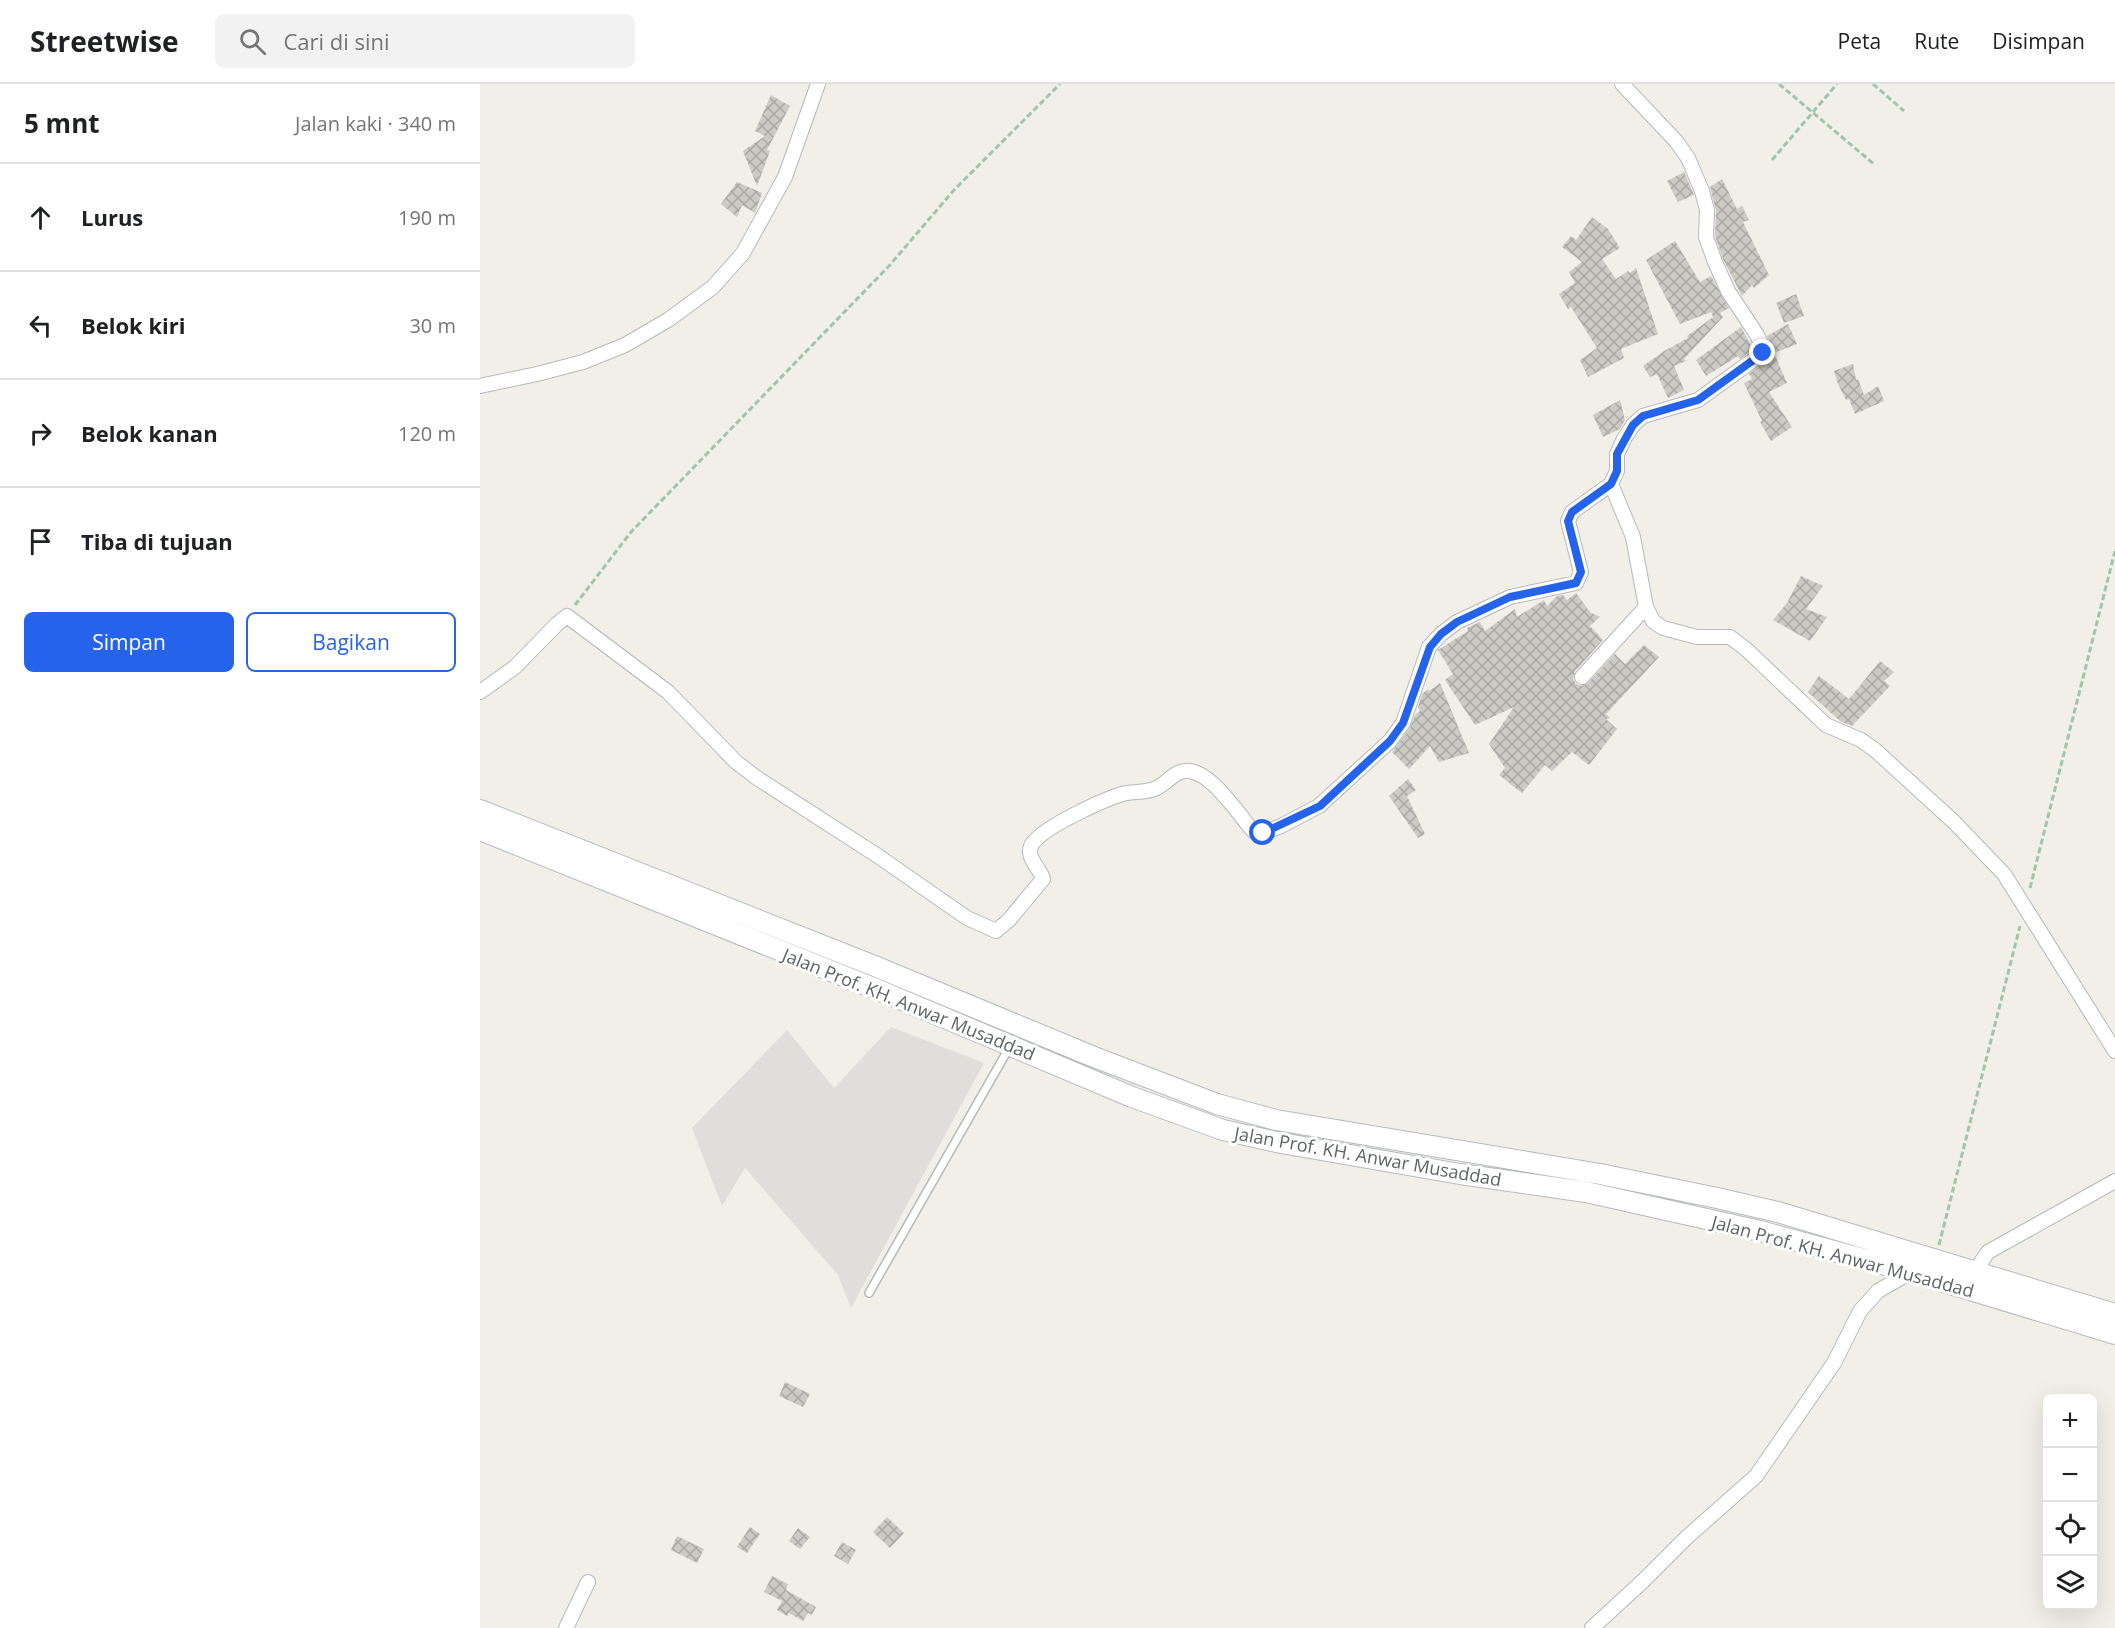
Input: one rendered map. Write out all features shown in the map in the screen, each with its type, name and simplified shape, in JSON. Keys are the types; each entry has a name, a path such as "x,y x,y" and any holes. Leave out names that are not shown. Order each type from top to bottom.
{"street":[{"path":"480,386 583,362 625,345 668,320 713,287 743,253 785,177 818,84"},
{"path":"480,692 515,667 567,616 668,692 736,762 757,778 968,918 996,931 1009,920 1042,879 1041,873 1031,859 1030,852 1033,843 1052,828 1103,800 1126,793 1156,789 1172,776 1190,771 1207,779 1256,833 1263,833 1281,826 1320,806 1390,741 1403,723 1430,647 1441,634 1457,622 1510,597 1576,583 1581,572 1568,521 1572,512 1611,484 1617,471 1617,454 1633,425 1643,416 1698,400 1763,353 1757,335 1728,291 1718,270 1706,237 1707,210 1702,191 1688,158 1676,141 1622,84"},
{"path":"1611,484 1633,537 1646,607 1653,621 1663,628 1697,637 1730,637 1739,643 1826,726 1861,740 1875,750 1954,822 1997,865 2009,881 2023,907 2115,1051"},
{"path":"1582,677 1646,607"},
{"name":"Jalan Prof. KH. Anwar Musaddad","path":"480,810 1094,1057 1217,1104 1276,1120 1600,1174 1779,1212 1975,1271 2114,1326"},
{"name":"Jalan Prof. KH. Anwar Musaddad","path":"480,830 876,988 1132,1097 1223,1130 1303,1147 1460,1174 1586,1192 1760,1231 2114,1326"},
{"path":"764,944 770,925"},
{"path":"1017,1048 1032,1031"},
{"path":"1975,1271 1988,1252 2115,1181"},
{"path":"1592,1628 1686,1538 1756,1476 1834,1363 1860,1311 1878,1291 1911,1272 1918,1253"},
{"path":"566,1628 588,1582"}],"lane":[{"path":"869,1293 1017,1048"}],"path":[{"path":"567,616 631,532 889,266 954,190 1060,84"},
{"path":"1779,84 1875,165"},
{"path":"1772,160 1838,84"},
{"path":"1873,84 1904,111"}],"shaded area":[{"path":"891,1027 984,1063 851,1308 838,1275 745,1168 722,1206 692,1128 787,1030 834,1088"}],"building":[{"path":"771,95 790,106 767,150 770,151 757,186 743,151 765,136 755,131"},
{"path":"1684,172 1694,195 1678,202 1667,181"},
{"path":"1722,179 1737,209 1742,206 1749,220 1743,222 1769,275 1754,288 1752,285 1742,296 1723,259 1715,236 1716,210 1710,187"},
{"path":"737,182 762,193 755,213 742,205 737,217 721,204"},
{"path":"1592,217 1608,229 1620,248 1602,259 1616,279 1636,268 1658,334 1621,349 1624,358 1588,377 1580,360 1597,348 1571,307 1568,309 1559,294 1575,283 1569,272 1582,262 1562,247 1571,236 1576,240"},
{"path":"1675,241 1700,282 1711,276 1729,308 1720,313 1723,317 1684,359 1686,361 1674,366 1684,390 1668,398 1657,374 1650,377 1643,366 1688,338 1687,336 1716,315 1713,317 1711,312 1680,324 1646,260"},
{"path":"1796,294 1804,316 1784,323 1776,303"},
{"path":"1788,324 1797,344 1774,353 1787,383 1769,392 1792,427 1771,441 1760,422 1762,421 1744,383 1752,379 1749,374 1771,357 1771,345 1767,336"},
{"path":"1741,327 1753,349 1740,359 1738,356 1706,376 1696,360"},
{"path":"1853,364 1856,380 1858,379 1864,395 1878,386 1884,401 1855,414 1849,399 1846,400 1838,384 1834,371"},
{"path":"1620,400 1625,420 1620,429 1603,437 1593,415"},
{"path":"1801,576 1823,586 1806,609 1827,617 1810,641 1773,620 1787,603"},
{"path":"1576,593 1590,612 1600,617 1590,626 1603,640 1575,671 1573,679 1576,684 1581,686 1588,683 1615,654 1625,664 1644,645 1659,657 1606,714 1610,718 1606,719 1617,729 1589,765 1572,752 1552,771 1545,765 1522,793 1499,775 1505,768 1489,744 1514,707 1475,725 1445,680 1453,674 1438,650 1468,631 1467,628 1480,622 1485,631 1515,609 1517,617 1544,600 1547,606 1557,596 1563,595 1567,600"},
{"path":"1880,661 1894,672 1884,681 1890,686 1852,726 1840,721 1808,692 1819,676 1849,699"},
{"path":"1440,683 1469,753 1439,762 1430,746 1409,769 1392,752 1410,728 1415,715 1420,711 1418,708 1422,694"},
{"path":"1408,779 1416,790 1407,796 1425,834 1418,838 1389,796"},
{"path":"785,1382 810,1394 803,1407 779,1396"},
{"path":"887,1517 904,1533 890,1548 873,1532"},
{"path":"750,1527 760,1534 747,1553 737,1547"},
{"path":"798,1528 810,1537 800,1549 789,1541"},
{"path":"677,1536 704,1549 697,1563 671,1550"},
{"path":"842,1542 856,1550 848,1564 834,1556"},
{"path":"772,1576 788,1584 786,1590 816,1607 812,1615 808,1613 803,1621 789,1613 787,1616 777,1610 782,1601 764,1592"}],"route":[{"path":"1263,833 1320,806 1390,741 1403,723 1430,647 1441,634 1457,622 1510,597 1576,583 1581,572 1568,521 1576,508 1611,484 1617,471 1617,454 1633,425 1643,416 1698,400 1763,353"}]}
